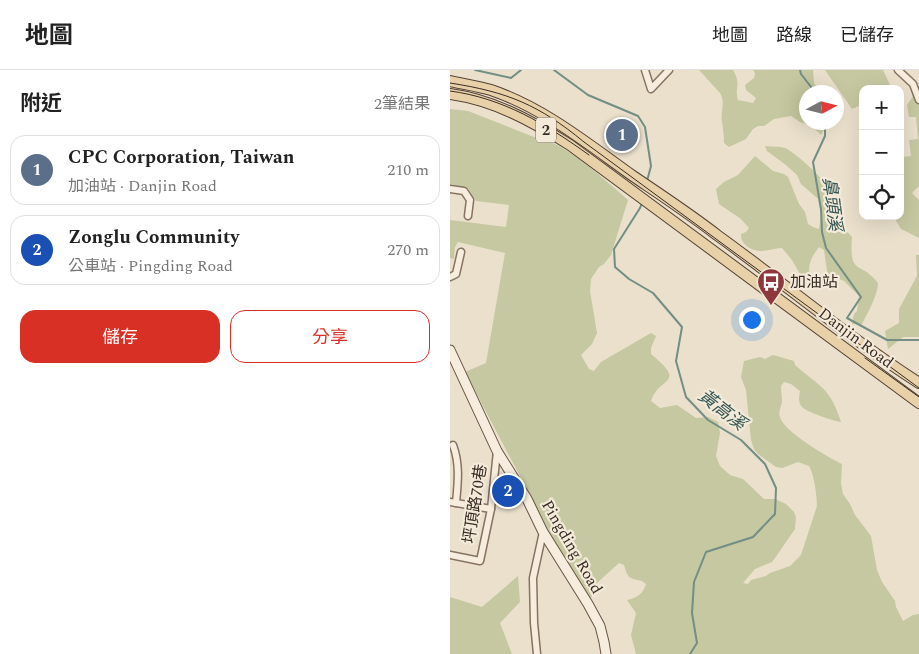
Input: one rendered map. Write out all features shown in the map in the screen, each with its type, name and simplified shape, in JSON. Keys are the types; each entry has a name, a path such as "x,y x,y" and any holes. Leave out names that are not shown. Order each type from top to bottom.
{"main road":[{"name":"Danjin Road","path":"450,81 490,90 519,102 565,128 717,234 895,368 919,383"},
{"name":"Danjin Road","path":"450,94 465,96 516,113 570,145 919,403"}],"street":[{"path":"645,70 651,89 669,70"},
{"path":"898,70 913,84 919,100"},
{"path":"450,189 464,191 470,200 468,216"},
{"path":"450,277 456,274 461,252"},
{"name":"Pingding Road","path":"450,350 497,451 527,498 543,532 600,626 606,654"},
{"path":"453,445 457,455 459,472 453,502 491,509"},
{"name":"坪頂路70巷","path":"450,555 480,561 491,509 497,451"},
{"path":"537,654 533,578 543,532"}],"green space":[{"path":"699,70 733,70 737,79 738,100 753,103 756,98 746,90 745,85 754,78 755,73 753,70 813,70 815,85 799,85 799,121 791,116 774,119 764,126 758,126 753,129 746,139 729,147 724,143 723,104 720,93"},
{"path":"825,70 883,70 890,85 859,85 859,106 852,109 844,97 844,85 835,85"},
{"path":"919,87 919,186 912,193 919,200 919,238 901,229 895,220 904,220 904,157 911,156 909,140 918,139 916,117 909,117 907,105"},
{"path":"450,109 468,111 539,139 549,141 573,154 628,200 611,255 599,267 591,279 590,291 597,333 592,344 581,355 589,369 594,371 601,362 651,333 656,336 651,348 651,354 668,371 669,376 668,380 655,393 651,401 660,408 677,405 696,418 708,417 718,422 720,433 716,456 720,466 730,475 743,479 764,499 775,499 786,504 794,512 796,517 795,529 775,558 772,562 755,569 743,583 748,584 751,580 790,566 801,555 817,506 815,485 809,466 798,462 782,468 776,467 754,449 751,440 746,390 741,377 744,361 760,357 765,359 773,355 794,361 795,365 824,389 833,402 841,422 805,409 799,402 800,391 791,384 784,382 781,386 782,402 779,411 780,417 783,423 798,436 817,450 842,464 841,483 843,494 855,515 871,536 877,570 882,582 895,601 903,621 919,614 919,654 636,654 631,635 636,613 627,600 639,595 646,584 630,577 624,565 619,563 597,583 590,599 576,582 465,372 486,363 505,253 458,242 455,247 454,259 450,258 450,220 506,227 509,205 476,201 468,188 450,184"},
{"path":"816,130 824,130 821,135"},
{"path":"765,146 783,147 789,150 825,183 834,217 852,237 852,258 854,263 872,276 878,283 875,298 862,324 852,324 854,314 857,311 859,296 844,281 830,275 827,271 824,250 819,247 812,257 809,268 810,276 807,281 782,248 761,251 747,246 742,240 741,234 749,228 741,219 719,204 716,189 724,182 738,175 755,156 773,171 788,177 799,204 805,212 808,224 819,229 821,215 818,199 801,184 797,175 767,151"},
{"path":"916,255 919,255 919,337 903,337 888,349 885,331 899,323 899,309 917,276"},
{"path":"518,576 520,602 500,623 512,654 450,654 450,597 482,607"}],"waterway":[{"name":"黃高溪","path":"475,70 511,78 521,70"},
{"name":"黃高溪","path":"554,70 588,95 638,116 645,127 651,166 647,181"},
{"name":"鼻頭溪","path":"800,70 810,85"},
{"name":"鼻頭溪","path":"825,130 825,136 813,162 821,209 822,232 826,248 861,297 847,318 887,340 919,340"},
{"name":"黃高溪","path":"642,203 614,249 615,267 629,279 653,293 682,327 676,361 686,397 708,420 741,440 765,464 776,488 775,514 753,537 706,552 694,582 692,613 697,643 690,654"}],"tram line":[{"path":"450,83 506,96 537,109 552,118 919,388"},
{"path":"450,91 469,94 506,106 557,133 589,155"},
{"path":"865,358 919,397"}],"place":[{"name":"CPC Corporation, Taiwan","path":"622,135"},
{"name":"加油站","path":"771,306"},
{"name":"Zonglu Community","path":"508,491"}]}
